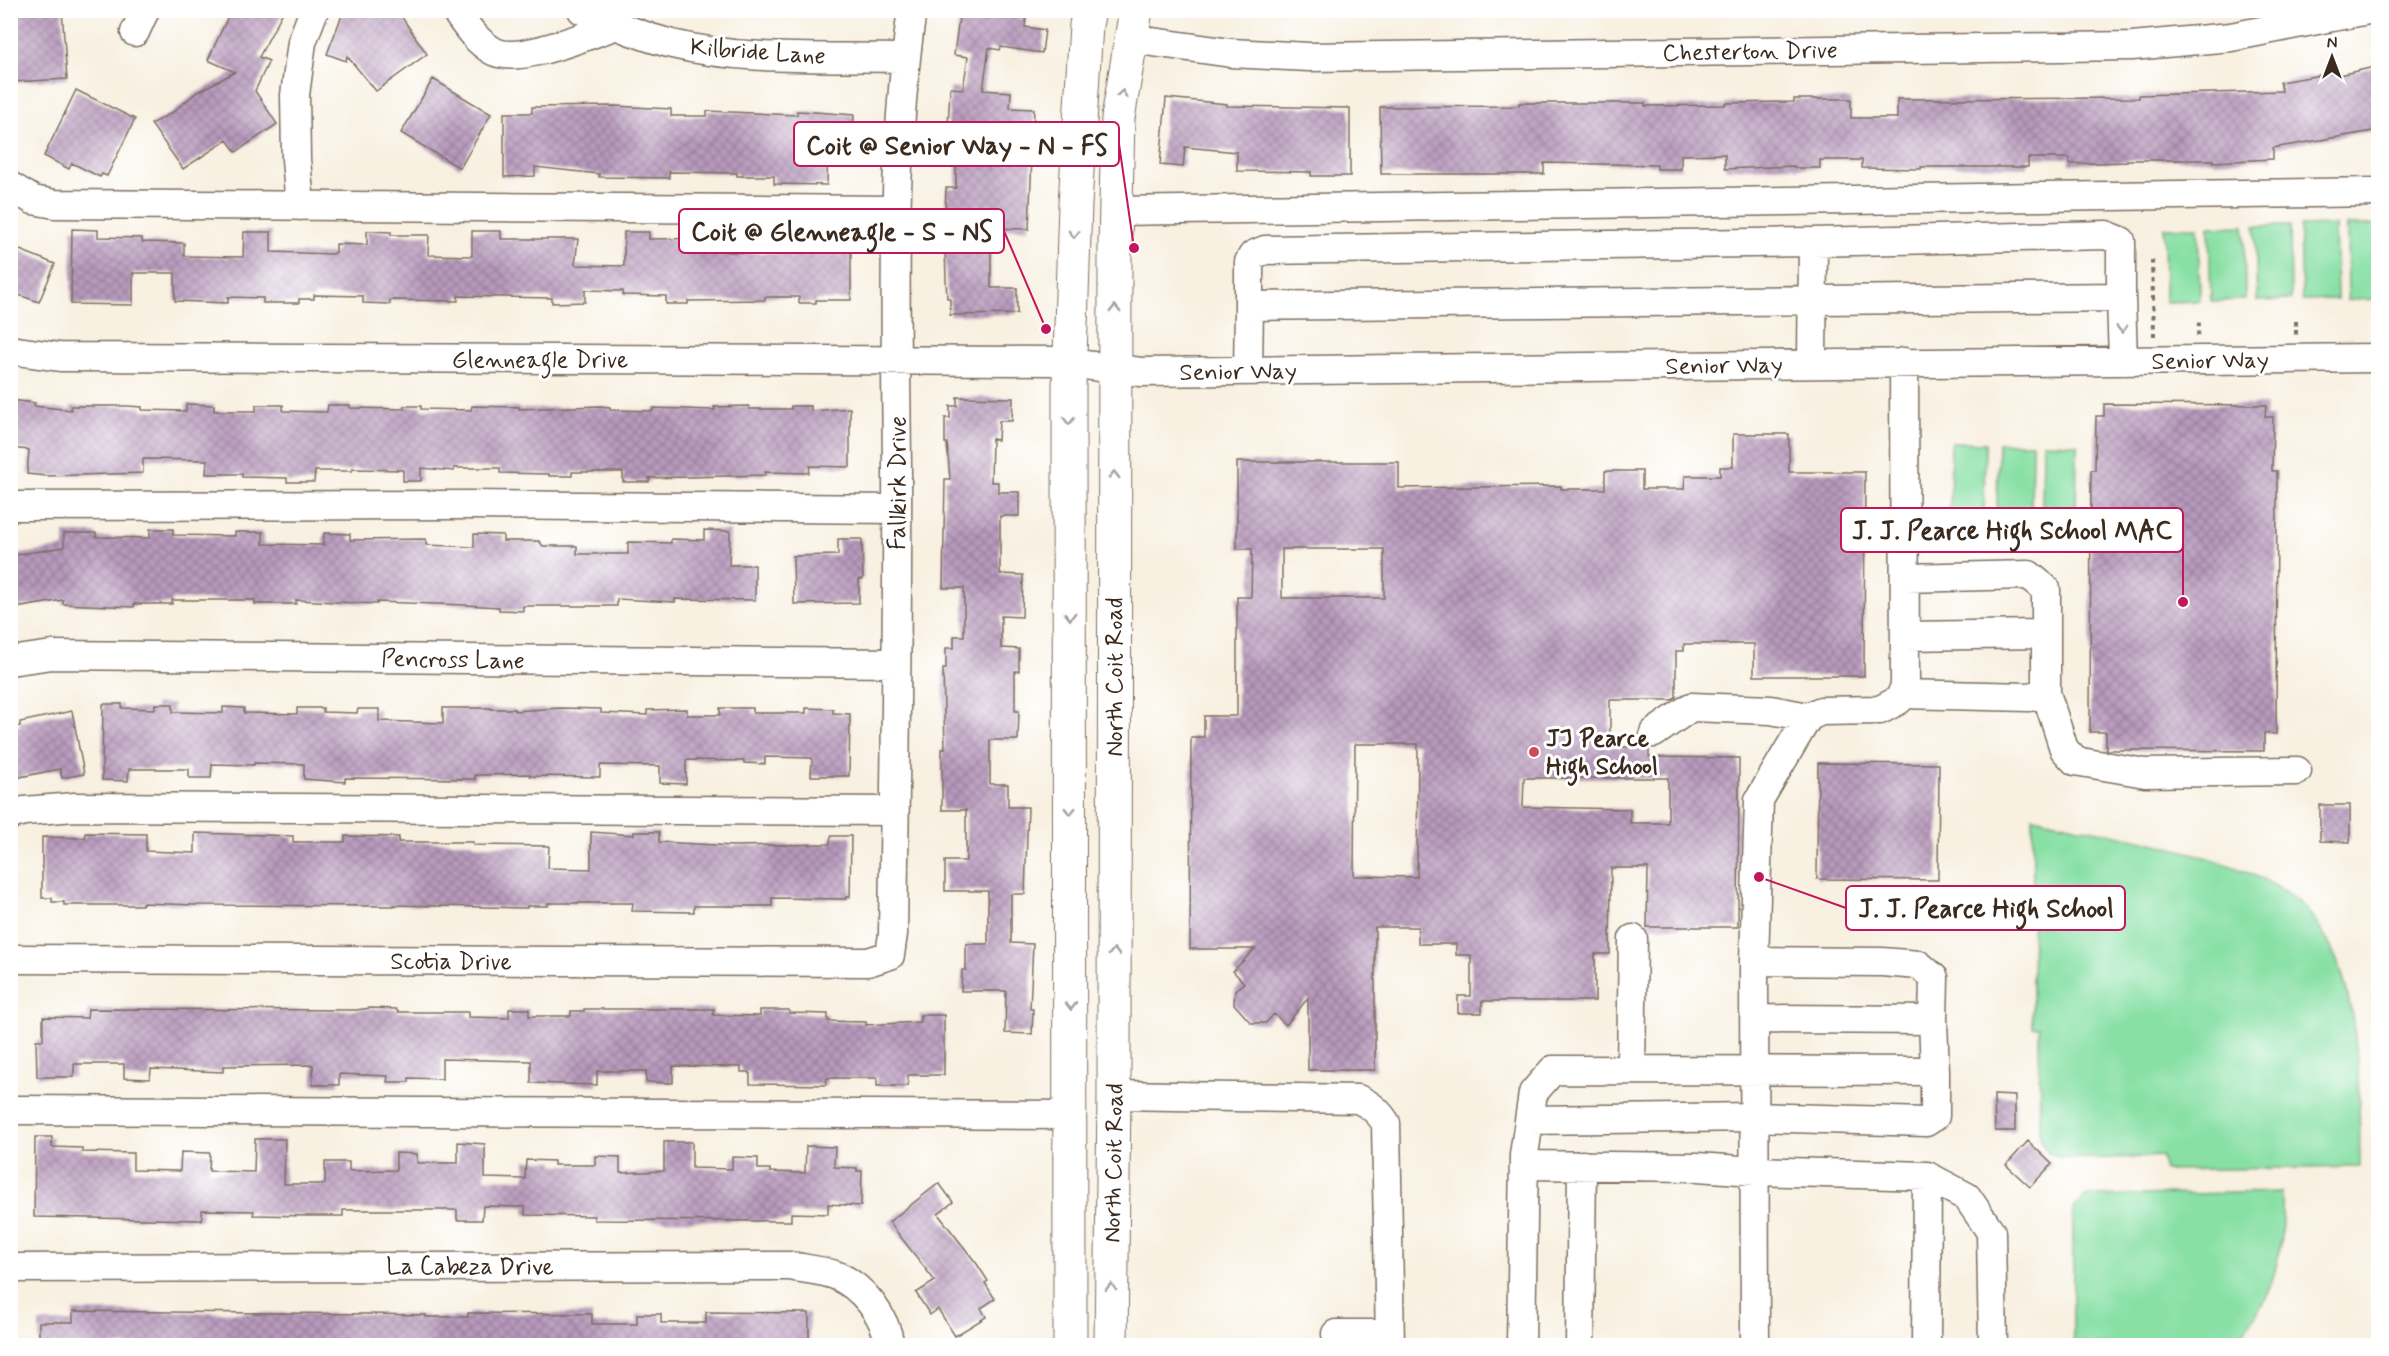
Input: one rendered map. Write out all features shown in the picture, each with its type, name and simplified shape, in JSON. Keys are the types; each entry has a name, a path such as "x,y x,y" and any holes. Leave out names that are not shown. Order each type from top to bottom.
{"main road":[{"name":"North Coit Road","path":"1070,1346 1070,362 1078,147 1089,10"},
{"name":"North Coit Road","path":"1111,1346 1114,1095 1116,211 1118,118 1133,25"}],"street":[{"path":"300,206 296,159 295,95 302,42 314,10"},
{"path":"455,10 470,33 495,52 531,54 614,26"},
{"name":"Kilbride Lane","path":"582,10 614,26 672,44 741,55 905,58"},
{"name":"Fallkirk Drive","path":"890,956 893,934 896,663 897,210 905,58 912,10"},
{"name":"Chesterton Drive","path":"1133,25 1231,53 1309,57 2132,46 2231,37 2368,10"},
{"path":"10,186 33,200 55,204 897,210"},
{"path":"1116,211 2379,192"},
{"path":"1248,371 1249,261 1253,255 1265,250 2106,236 2121,241 2123,361"},
{"path":"1812,363 1813,242"},
{"path":"1249,306 2121,297"},
{"name":"Glenneagle Drive","path":"10,350 60,357 1070,362"},
{"name":"Senior Way","path":"1070,362 1141,372 2379,358"},
{"path":"1755,1346 1754,961 1759,800 1808,717 1821,711 1880,710 1899,700 1905,686 1904,362"},
{"path":"10,506 479,505 897,509"},
{"path":"1905,578 2029,575 2046,589 2046,693 2064,749 2075,761 2145,773 2297,771"},
{"path":"1905,636 2046,634"},
{"name":"Pencross Lane","path":"10,661 52,655 896,663"},
{"path":"1902,694 2029,698 2046,693"},
{"path":"1654,733 1691,707 1771,710 1808,717"},
{"path":"10,814 75,807 894,811"},
{"path":"1631,1070 1633,939"},
{"name":"Scotia Drive","path":"10,959 868,962 890,956"},
{"path":"1529,1120 1755,1118 1926,1122 1935,1116 1934,978 1919,964 1754,961"},
{"path":"1755,1019 1933,1020"},
{"path":"1521,1346 1524,1165 1529,1120 1533,1093 1553,1070 1935,1071"},
{"path":"1114,1095 1358,1099 1379,1113 1386,1123 1389,1340 1336,1334"},
{"path":"10,1110 1071,1115"},
{"path":"1524,1165 1697,1167 1927,1176 1967,1197 1991,1232 1993,1346"},
{"path":"1580,1346 1582,1166"},
{"path":"1926,1346 1927,1176"},
{"name":"La Cabeza Drive","path":"10,1268 790,1266 836,1276 866,1296 884,1321 890,1346"}],"path":[{"path":"2152,260 2154,346"}],"green space":[{"path":"2335,225 2337,299 2302,300 2300,226"},
{"path":"2347,225 2378,225 2378,299 2348,300"},
{"path":"2244,226 2245,300 2211,301 2209,227"},
{"path":"2255,226 2290,226 2291,300 2257,301"},
{"path":"2198,227 2200,301 2165,302 2164,228"},
{"path":"1951,442 1985,443 1984,517 1950,516"},
{"path":"1998,443 2032,443 2031,517 1997,517"},
{"path":"2043,443 2077,444 2076,518 2042,517"},
{"path":"2033,817 2175,848 2213,859 2279,888 2303,906 2316,921 2332,949 2349,1000 2358,1071 2360,1167 2165,1170 2161,1156 2073,1158 2053,1155 2046,1150 2040,1137 2039,1027 2032,1027"},
{"path":"2282,1192 2281,1235 2274,1274 2259,1310 2233,1345 2073,1345 2073,1209 2087,1196"}],"building":[{"path":"10,10 62,10 67,79 12,82"},
{"path":"231,10 284,10 259,57 269,61 255,91 277,124 236,152 227,140 183,169 151,124 173,112 196,93 235,72 208,60"},
{"path":"344,10 397,10 427,54 376,91 347,56 346,61 327,54"},
{"path":"960,10 976,10 1026,18 1025,27 1045,30 1042,53 1001,47 1000,50 989,48 983,90 1011,92 1010,108 1034,109 1029,229 991,228 991,288 1017,288 1017,314 950,315 945,247 974,246 975,213 945,212 946,188 956,188 956,146 947,145 950,88 963,89 968,57 954,55"},
{"path":"2379,66 2379,130 2273,148 2273,159 2213,162 2213,160 2127,160 2127,162 2069,164 2069,158 2028,158 2028,167 1921,167 1921,169 1862,168 1862,160 1820,160 1820,168 1794,168 1794,166 1725,169 1725,154 1681,155 1681,169 1657,169 1657,165 1544,163 1544,174 1381,174 1380,107 1519,106 1519,103 1725,105 1725,103 1794,102 1794,99 1851,99 1851,118 1897,118 1897,99 2139,98 2139,95 2282,91 2280,82 2339,72 2339,75"},
{"path":"433,79 491,114 460,168 401,133"},
{"path":"76,90 135,119 107,176 102,174 100,177 72,163 69,169 44,156"},
{"path":"1166,98 1227,104 1227,106 1350,108 1350,176 1311,176 1311,172 1237,171 1237,152 1185,147 1183,167 1160,165"},
{"path":"615,106 671,109 671,116 707,116 707,111 797,115 797,111 854,115 853,144 828,144 827,185 774,184 774,176 737,176 737,173 669,172 669,178 599,177 599,174 535,167 535,176 504,177 504,113 532,113 532,107"},
{"path":"72,229 98,230 98,237 142,238 142,242 184,243 184,256 243,257 244,232 271,232 271,252 333,254 336,252 336,244 367,245 367,231 391,232 391,235 429,235 428,255 472,256 472,231 501,231 501,239 578,239 575,265 624,266 624,232 649,232 649,239 728,238 728,252 782,253 782,235 804,235 804,243 851,243 851,300 816,300 816,303 799,303 799,297 765,297 765,300 688,301 688,304 666,304 666,296 623,295 623,291 585,290 585,302 552,303 552,298 458,296 458,301 390,300 390,304 363,303 363,296 314,295 314,299 299,299 299,303 263,303 263,298 228,297 228,303 175,301 175,273 133,273 133,305 71,304"},
{"path":"10,246 55,264 39,302 10,292"},
{"path":"957,397 1013,398 1012,421 999,421 998,440 992,439 991,482 998,482 998,492 1019,492 1019,516 1000,516 1000,574 1023,575 1022,617 1001,616 1001,648 1019,649 1019,671 1015,671 1015,711 1019,711 1018,740 990,740 990,784 1008,784 1008,807 1028,807 1025,894 1011,894 1011,943 1033,944 1030,1009 1033,1009 1032,1034 1005,1033 1006,991 961,991 962,970 966,970 966,944 988,944 988,891 945,891 945,861 966,861 966,810 942,810 942,749 945,749 943,669 946,669 946,648 954,648 954,636 964,636 964,588 943,588 945,479 950,479 947,443 945,443 945,418 950,418 950,406 957,406"},
{"path":"10,400 35,403 34,406 71,410 71,406 128,406 142,407 142,410 186,411 186,404 214,405 214,411 256,411 256,405 283,405 283,411 327,412 328,405 350,405 350,408 404,409 404,406 421,406 421,409 471,410 472,406 519,407 519,409 599,406 610,407 610,410 653,411 653,408 715,410 714,407 749,406 749,409 791,409 791,406 811,406 811,411 850,408 850,467 810,466 809,473 765,472 765,475 649,478 649,482 623,482 623,472 572,472 572,476 549,476 549,474 500,473 500,468 454,468 454,471 421,468 421,481 403,481 403,470 352,469 352,471 315,471 314,482 287,482 287,478 206,474 207,460 143,459 143,473 47,476 27,474 29,450 10,448"},
{"path":"2104,404 2266,405 2265,417 2273,417 2272,471 2277,471 2276,734 2264,733 2264,751 2106,750 2106,732 2090,732 2091,470 2095,470 2096,416 2104,416"},
{"name":"JJ Pearce High School","path":"1733,434 1789,434 1789,472 1865,472 1864,676 1754,676 1754,644 1684,644 1684,651 1676,651 1676,697 1672,700 1610,700 1610,747 1646,747 1649,748 1649,757 1739,758 1738,927 1647,927 1648,868 1611,868 1610,954 1595,954 1595,1001 1482,1001 1482,1013 1458,1013 1458,996 1471,996 1471,955 1456,955 1456,944 1418,944 1418,927 1375,927 1375,1070 1308,1070 1308,998 1286,1025 1274,1014 1266,1023 1251,1023 1234,1004 1235,990 1244,983 1233,971 1255,949 1190,949 1191,737 1204,737 1204,716 1237,716 1237,597 1251,597 1252,549 1237,549 1237,462 1399,462 1399,488 1561,486 1561,489 1605,489 1605,471 1642,471 1642,489 1684,489 1685,476 1720,476 1720,467 1733,467","holes":["1282,549 1384,549 1384,598 1282,598","1355,744 1418,744 1417,877 1354,876","1524,778 1668,778 1668,823 1630,823 1630,809 1523,807"]},
{"path":"150,529 173,529 173,535 235,536 235,532 263,532 263,544 323,545 324,533 350,534 350,540 426,539 426,545 474,547 474,534 503,535 503,541 539,541 543,546 577,546 577,554 628,554 628,542 671,543 671,539 704,540 704,530 730,531 729,565 755,565 755,600 675,599 675,602 617,599 617,606 523,606 523,611 465,605 296,600 296,604 255,604 255,600 172,600 172,604 134,604 134,607 63,604 63,600 10,609 10,556 64,547 64,533 96,533 96,537 150,538"},
{"path":"838,539 862,539 863,579 859,579 859,603 794,604 793,556 838,555"},
{"path":"103,704 122,704 122,708 155,709 155,704 173,704 173,712 223,713 223,707 244,708 244,713 297,714 297,708 323,708 323,712 357,713 358,709 379,709 379,721 443,723 443,708 515,709 515,711 560,708 601,709 601,713 647,715 647,710 687,709 687,715 720,715 720,708 753,708 753,713 806,713 806,708 833,709 833,713 850,714 849,776 811,776 812,758 765,757 765,764 744,763 744,761 686,760 686,784 660,783 660,766 600,765 600,777 530,776 530,774 475,775 475,779 345,778 345,782 304,779 304,764 212,764 211,778 189,778 189,769 129,769 128,781 102,780"},
{"path":"72,711 84,774 62,778 60,769 10,779 10,728 20,726 20,722"},
{"path":"1818,763 1939,764 1938,880 1817,879"},
{"path":"2320,805 2350,805 2350,842 2320,841"},
{"path":"591,832 634,835 634,832 659,832 659,842 734,846 830,844 831,836 851,836 850,897 846,899 772,898 772,906 694,906 694,912 632,911 633,903 548,903 548,906 527,906 527,908 142,903 142,905 64,905 64,902 52,902 52,898 42,898 42,837 85,838 85,833 146,834 146,851 195,853 195,833 293,836 293,842 345,842 345,836 399,837 398,842 473,842 473,845 549,846 548,868 591,869"},
{"path":"88,1009 356,1010 396,1009 398,1012 468,1012 468,1017 509,1018 509,1009 529,1009 529,1016 571,1016 571,1011 584,1011 584,1009 714,1009 713,1015 760,1016 760,1010 789,1010 789,1013 828,1014 828,1021 866,1022 866,1025 920,1022 920,1015 944,1015 944,1075 908,1075 908,1086 877,1086 877,1078 827,1078 826,1085 750,1084 750,1072 741,1072 741,1067 673,1066 673,1083 646,1082 646,1071 597,1071 597,1085 531,1083 531,1061 442,1059 442,1079 409,1078 409,1082 387,1082 388,1076 339,1074 339,1085 313,1085 313,1065 223,1066 223,1072 151,1069 150,1079 124,1078 124,1064 74,1064 74,1077 37,1077 36,1040 43,1040 43,1017 87,1018"},
{"path":"1994,1095 2015,1096 2015,1131 1995,1131"},
{"path":"35,1137 52,1137 52,1147 82,1148 82,1152 133,1153 133,1170 180,1171 181,1152 210,1153 209,1171 254,1172 255,1139 285,1139 284,1184 325,1184 325,1162 349,1162 349,1171 396,1170 396,1153 417,1154 417,1163 458,1163 458,1142 485,1144 485,1178 525,1179 526,1160 554,1161 554,1165 595,1165 595,1156 620,1157 620,1173 664,1171 664,1142 692,1142 692,1168 732,1169 732,1157 758,1158 758,1169 770,1169 770,1172 805,1173 806,1146 835,1147 834,1167 857,1168 857,1171 862,1171 861,1206 828,1204 828,1214 791,1213 791,1221 594,1220 594,1216 525,1215 525,1207 483,1206 482,1220 457,1220 457,1210 343,1210 343,1216 308,1216 253,1215 254,1211 202,1210 202,1220 34,1217"},
{"path":"2028,1141 2052,1164 2030,1187 2006,1165"},
{"path":"939,1183 953,1202 938,1214 977,1264 988,1281 985,1283 995,1299 981,1308 986,1317 955,1336 938,1309 930,1315 916,1293 935,1281 889,1222"},
{"path":"73,1311 426,1315 425,1317 468,1317 468,1313 592,1314 592,1324 637,1324 637,1314 661,1314 661,1323 706,1323 706,1312 809,1313 809,1346 39,1346 39,1322 73,1322"}],"place":[{"name":"Coit @ Senior Way - N - FS","path":"1134,248"},
{"name":"Coit @ Glenneagle - S - NS","path":"1046,329"},
{"name":"J. J. Pearce High School MAC","path":"2183,602"},
{"name":"JJ Pearce High School","path":"1534,752"},
{"name":"J. J. Pearce High School","path":"1759,877"}]}
